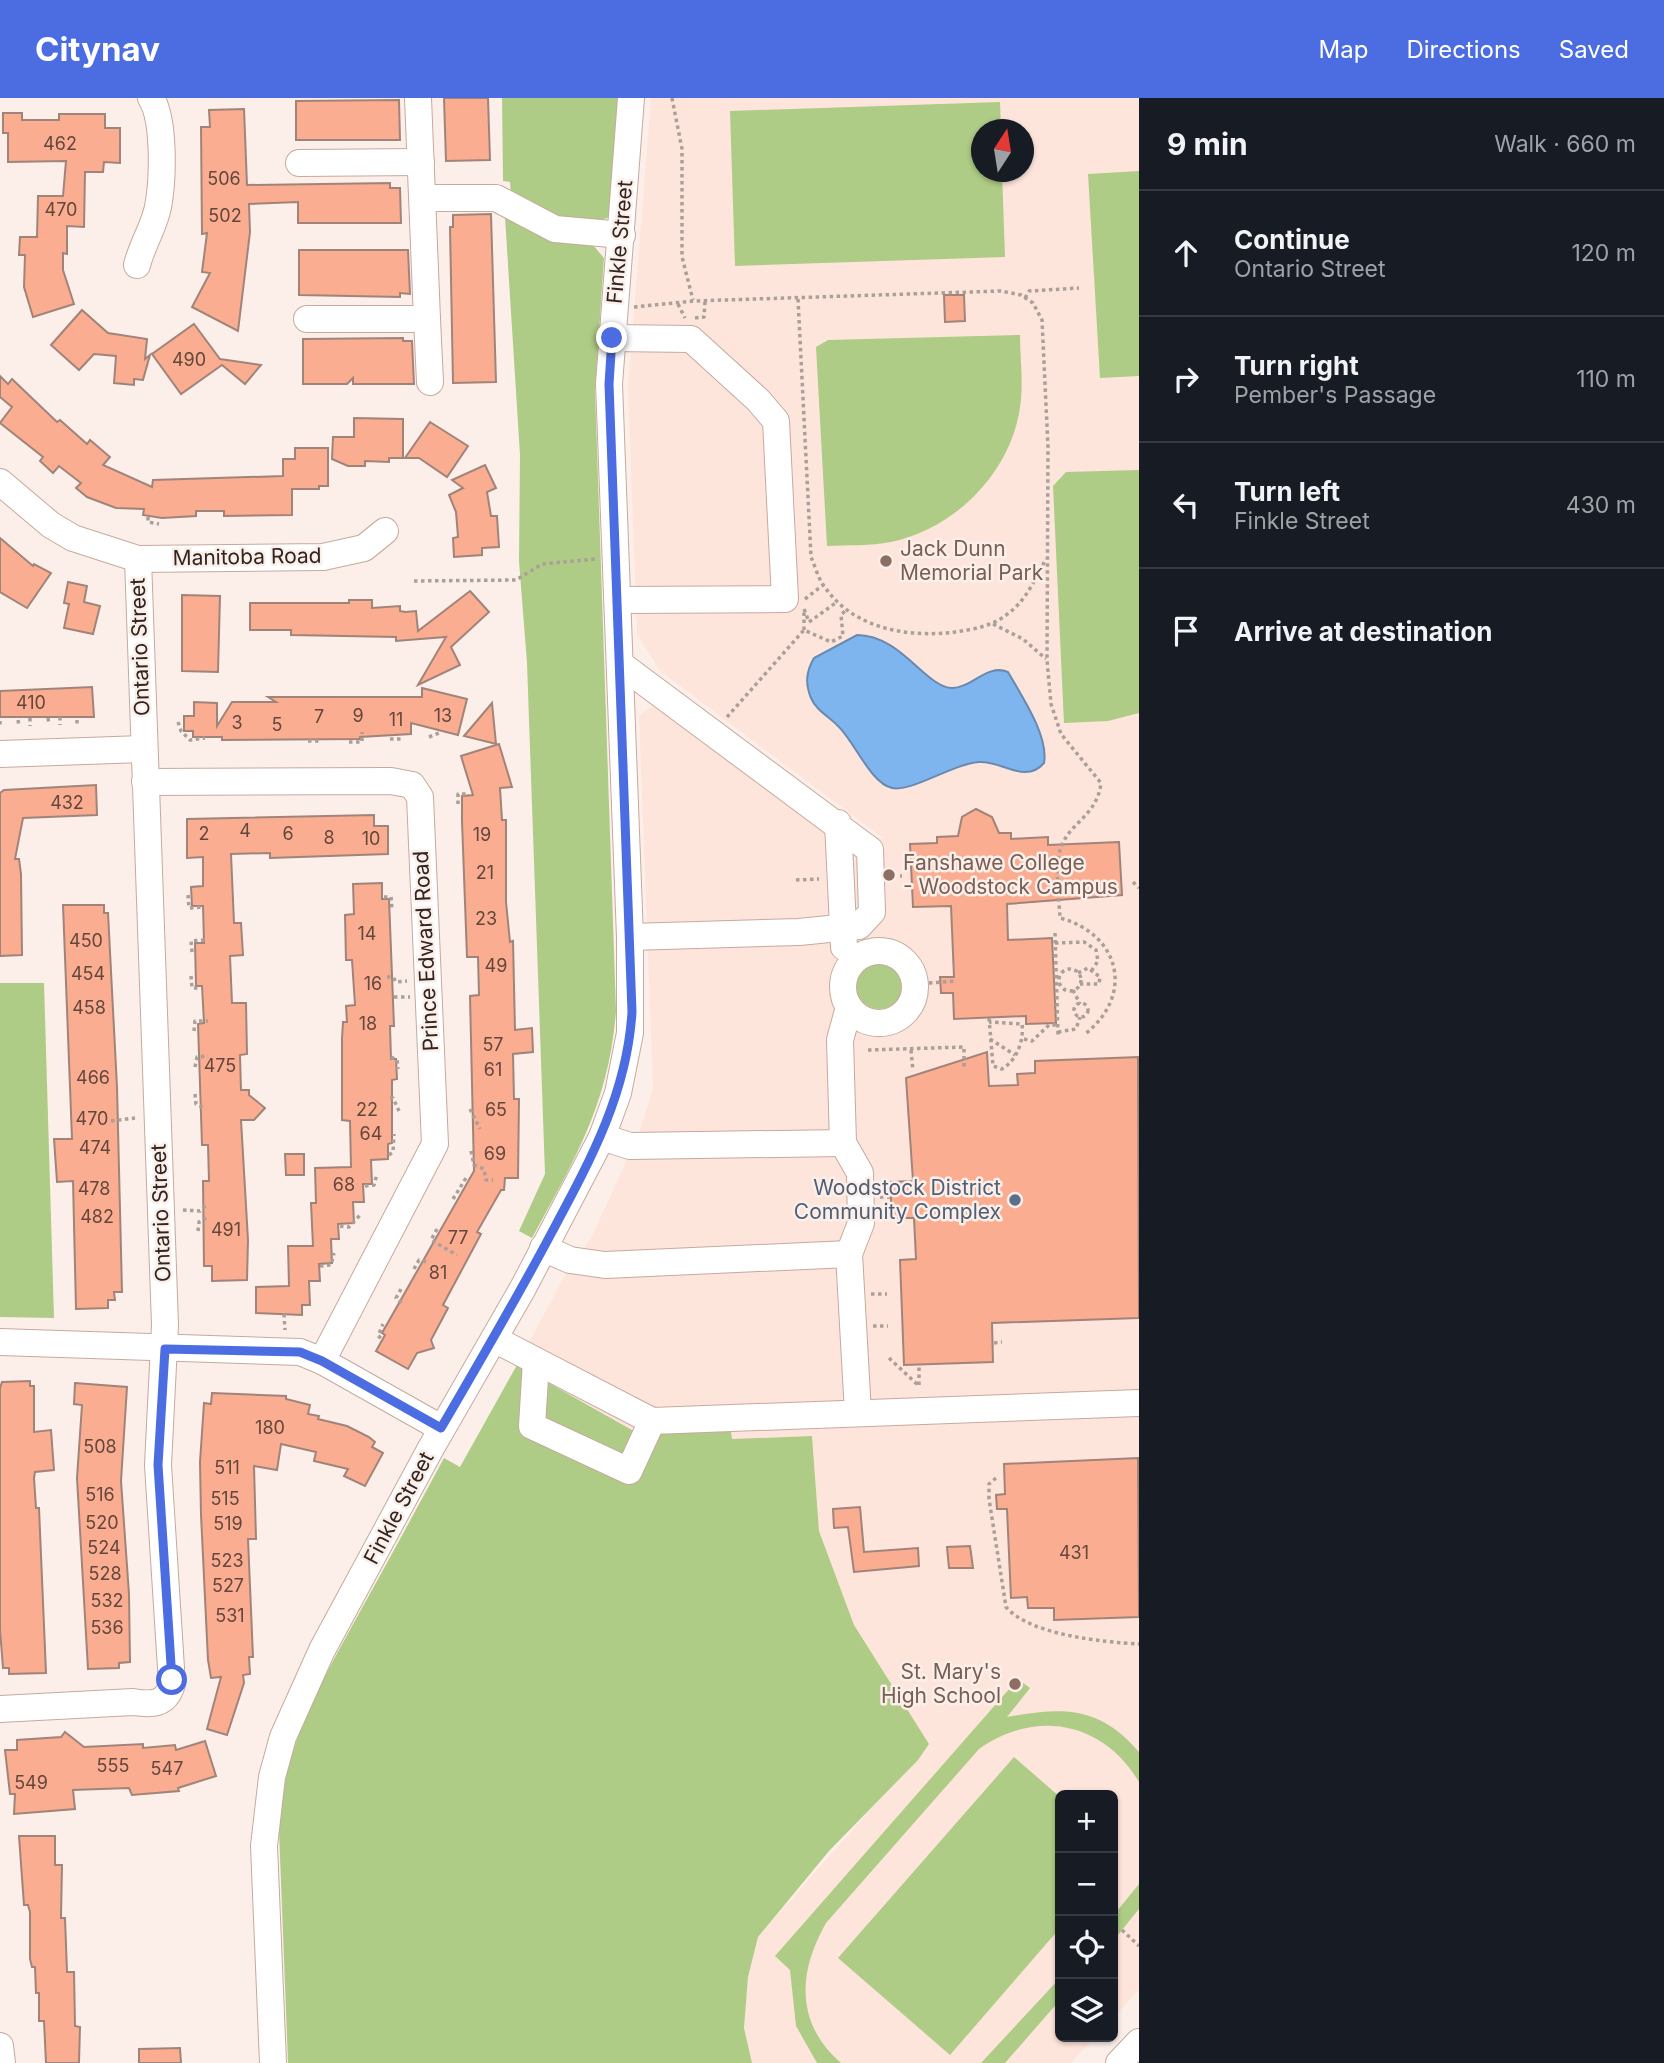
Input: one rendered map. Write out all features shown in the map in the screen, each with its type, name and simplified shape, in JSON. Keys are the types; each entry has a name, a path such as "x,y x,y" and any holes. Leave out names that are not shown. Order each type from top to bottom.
{"street":[{"path":"418,98 430,382"},
{"name":"Finkle Street","path":"273,2063 264,1846 277,1758 305,1682 441,1428 494,1339 602,1137 618,1093 631,1033 630,937 609,384 631,98"},
{"path":"137,265 158,208 161,130 159,100"},
{"path":"299,163 421,162"},
{"path":"424,198 496,198 555,229 622,235"},
{"path":"307,319 427,319"},
{"path":"612,338 691,339 758,400 776,421 785,599 618,600"},
{"name":"Manitoba Road","path":"0,482 51,525 73,538 138,559 323,557 363,548 385,531"},
{"name":"Ontario Street","path":"0,1709 133,1702 152,1705 160,1702 169,1692 172,1680 158,1465 165,1349 138,559"},
{"path":"620,664 838,823 870,850 872,912 864,924 843,929 630,937"},
{"path":"0,754 143,749"},
{"name":"Prince Edward Road","path":"145,782 391,781 412,785 420,797 435,1144 322,1361"},
{"path":"843,929 843,992 849,1007 867,1021 891,1021 909,1007 915,984 905,962 884,952 861,956 845,974"},
{"path":"849,1007 840,1040 843,1143 860,1173 861,1223 849,1254 858,1413"},
{"path":"602,1137 631,1146 843,1143"},
{"path":"543,1248 570,1260 605,1265 849,1254"},
{"path":"494,1339 652,1421 1139,1403"},
{"path":"0,1342 292,1351 322,1361 441,1428"},
{"path":"536,1361 532,1426 629,1471 652,1421"},
{"path":"1119,2063 1139,2042"},
{"path":"0,2046 2,2063"}],"path":[{"path":"673,98 682,149 682,257 694,300"},
{"path":"1025,298 1029,291 1079,288"},
{"path":"632,307 678,304 694,300 705,302 1002,291 1025,298 1039,314 1043,329 1048,447 1047,660 1055,722 1101,783 1092,811 1061,847 1059,918 1089,929 1108,951 1115,973 1114,991 1098,1023 1084,1034"},
{"path":"798,299 811,556 823,585 837,602 846,610 891,631 913,635 993,624 1020,601 1047,557"},
{"path":"678,304 685,317 704,317 705,302"},
{"path":"148,517 148,522 159,524"},
{"path":"414,581 516,580 542,564 616,558"},
{"path":"723,721 804,631 805,599"},
{"path":"804,609 809,622 837,602"},
{"path":"804,631 831,642 843,636 841,615 846,610"},
{"path":"993,624 1023,639 1047,660"},
{"path":"60,717 60,724"},
{"path":"30,718 30,726"},
{"path":"48,718 49,725"},
{"path":"0,720 0,727"},
{"path":"18,720 19,726"},
{"path":"178,722 181,731 190,740 205,738"},
{"path":"349,742 362,742 362,732"},
{"path":"429,737 442,732"},
{"path":"390,739 401,739"},
{"path":"308,741 319,741"},
{"path":"458,804 458,794 467,794"},
{"path":"1133,882 1139,888"},
{"path":"188,895 189,908 202,907"},
{"path":"384,897 391,897 392,909"},
{"path":"1055,933 1058,1034 1076,1029 1080,1017 1088,1012 1086,1005 1080,1004"},
{"path":"192,952 191,942 205,940"},
{"path":"1055,943 1084,942 1096,950 1098,961"},
{"path":"1092,970 1108,951"},
{"path":"1088,968 1100,977 1098,984 1080,984 1073,990 1062,988 1059,978 1065,970 1078,973 1088,968"},
{"path":"1078,973 1080,984"},
{"path":"191,976 192,988 199,988"},
{"path":"915,984 957,981"},
{"path":"1073,990 1080,1004"},
{"path":"1080,1004 1074,1010 1080,1017"},
{"path":"989,1020 1022,1024 1024,1040 1006,1067 997,1069 991,1059 990,1039 989,1020"},
{"path":"194,1031 195,1021 208,1021"},
{"path":"1024,1040 1032,1041 1049,1026 1057,1025"},
{"path":"990,1039 1015,1055"},
{"path":"868,1050 964,1047 964,1069"},
{"path":"911,1050 913,1071"},
{"path":"195,1067 197,1057 208,1056"},
{"path":"391,1057 397,1060 398,1069"},
{"path":"195,1094 196,1104 204,1108"},
{"path":"390,1098 393,1098 399,1111"},
{"path":"470,1109 480,1129"},
{"path":"111,1121 135,1118"},
{"path":"389,1155 393,1152 394,1134"},
{"path":"471,1151 474,1166 484,1170 486,1180 493,1180"},
{"path":"365,1186 374,1185 377,1174"},
{"path":"453,1199 466,1178"},
{"path":"183,1211 200,1211 206,1205"},
{"path":"340,1226 352,1225 361,1213"},
{"path":"198,1231 199,1222 206,1218"},
{"path":"437,1229 431,1240 457,1255"},
{"path":"320,1266 331,1265 334,1253"},
{"path":"414,1269 419,1260 426,1262"},
{"path":"401,1289 396,1298 404,1305"},
{"path":"284,1314 285,1329"},
{"path":"381,1338 378,1336 383,1324"},
{"path":"994,1343 1002,1342"},
{"path":"889,1358 919,1386 919,1365"},
{"path":"996,1478 989,1484 989,1499 1006,1607 1016,1618 1034,1626 1139,1644"},
{"path":"1122,1930 1139,1945"}],"shaded area":[{"path":"651,98 1139,98 1139,1990 1118,2013 1118,1790 1055,1790 1055,2042 1090,2042 1071,2063 752,2063 744,2028 748,1977 758,1937 928,1744 854,1625 819,1531 812,1437 732,1439 731,1431 639,1434 523,1366 528,1344 564,1277 593,1234 639,1133 653,1088 639,715 654,705 823,823 884,839 660,671 637,634 628,387"}],"green space":[{"path":"502,98 618,98 610,217 596,221 571,221 511,196 510,182 503,181"},
{"path":"1000,102 1001,119 971,119 971,182 1002,182 1005,257 735,266 730,111"},
{"path":"1139,171 1139,376 1100,378 1088,174"},
{"path":"505,217 592,244 604,258 595,390 616,1011 612,1044 598,1102 576,1156 532,1238 519,1231 545,1174 527,663 519,561 520,455"},
{"path":"1020,335 1022,391 1016,424 1008,448 979,491 960,509 916,535 867,545 827,546 816,347 828,340"},
{"path":"1139,470 1139,713 1108,721 1064,723 1053,486 1066,472"},
{"path":"879,963 895,970 902,986 895,1002 879,1009 863,1002 856,986 863,970"},
{"path":"0,983 44,983 54,1318 0,1317"},
{"path":"517,1365 639,1434 731,1431 732,1439 812,1436 819,1531 854,1625 929,1744 918,1760 829,1851 758,1937 748,1977 744,2028 752,2063 288,2063 279,1830 282,1800 296,1742 333,1661 444,1458 460,1467"},
{"path":"1018,1679 1030,1688 1007,1717 1062,1711 1079,1713 1109,1725 1139,1752 1139,1782 1124,1761 1107,1745 1087,1734 1066,1728 1045,1726 1023,1729 1000,1736 979,1749 826,1923 810,1960 806,1996 815,2031 826,2048 841,2063 817,2063 796,2026 790,1970 775,1956"},
{"path":"1014,1757 1055,1793 1055,1934 950,2055 838,1958"},
{"path":"1139,1884 1139,1909 1118,1935 1118,1910"},
{"path":"1055,1983 1055,2006 1005,2063 981,2063"}],"water":[{"path":"857,635 886,643 931,679 951,688 965,685 993,671 1008,672 1038,728 1044,763 1037,769 1021,772 979,762 957,767 911,786 892,788 884,784 869,770 837,725 816,706 807,682 814,658"}],"building":[{"path":"444,98 488,98 490,160 446,161"},
{"path":"399,100 400,140 296,140 296,101"},
{"path":"244,109 247,185 390,183 390,188 400,188 401,223 298,223 298,202 249,204 250,232 238,331 192,307 210,273 202,272 207,233 202,234 201,127 210,127 209,110"},
{"path":"3,113 22,113 22,120 59,120 59,114 105,114 105,128 120,128 120,163 104,162 103,172 85,172 84,227 67,226 67,254 63,253 63,270 74,304 33,317 24,287 25,255 19,255 20,237 37,237 38,196 63,196 66,161 8,162 8,133 3,133"},
{"path":"491,214 496,382 453,383 450,227 453,227 453,215"},
{"path":"299,250 408,250 410,294 400,293 400,297 299,295"},
{"path":"944,295 964,295 965,321 945,322"},
{"path":"82,310 108,333 147,339 145,359 150,355 143,380 134,379 134,385 114,383 116,356 94,354 79,370 51,345"},
{"path":"194,324 220,359 261,365 245,384 222,365 181,394 152,354"},
{"path":"403,338 403,341 412,341 414,384 353,384 353,378 347,384 303,384 303,339"},
{"path":"0,376 8,384 12,379 57,422 60,420 87,444 90,440 110,457 103,465 152,487 153,480 283,476 283,459 295,459 295,448 328,448 328,486 319,486 319,489 292,489 292,515 224,516 224,511 196,511 196,516 162,518 143,515 144,509 116,508 87,497 76,488 81,483 59,466 53,473 40,461 43,457 0,423 12,407 0,397"},
{"path":"354,418 403,419 403,458 389,458 389,462 365,461 365,466 348,466 332,459 333,437 354,437"},
{"path":"430,422 468,446 447,477 419,458 405,458"},
{"path":"485,465 496,488 487,492 491,516 497,516 499,547 482,548 482,555 454,557 453,538 458,537 456,512 449,495 463,488 452,480"},
{"path":"0,538 33,566 34,564 51,573 27,608 0,592"},
{"path":"68,582 87,586 84,602 100,606 93,634 64,628 69,604 64,603"},
{"path":"470,591 489,612 451,647 460,665 418,685 446,637 396,641 396,637 291,635 291,630 250,630 250,603 349,603 349,600 372,600 372,608 400,606 400,611 416,611 418,631"},
{"path":"182,595 220,596 218,672 182,671"},
{"path":"92,687 94,717 0,717 0,691"},
{"path":"422,688 467,699 458,735 411,723 411,734 360,739 222,740 222,737 193,737 193,731 184,731 184,716 194,716 194,702 217,703 217,726 232,702 276,702 268,697 422,697"},
{"path":"492,703 496,744 464,736"},
{"path":"499,744 512,787 500,788 502,820 506,820 506,902 510,942 513,941 515,1030 532,1028 533,1052 513,1054 514,1099 519,1099 518,1178 505,1178 504,1190 501,1190 477,1232 481,1234 443,1305 448,1308 431,1340 434,1348 417,1353 408,1369 376,1351 385,1335 382,1333 474,1171 470,996 479,995 478,957 467,957 462,821 462,796 473,795 461,756"},
{"path":"96,785 97,815 23,818 15,859 19,859 21,874 22,955 0,956 0,793 4,790"},
{"name":"Fanshawe College - Woodstock Campus","path":"976,809 992,817 999,833 1011,833 1011,839 1048,837 1048,845 1119,842 1122,895 1007,904 1008,940 1052,938 1056,1023 1026,1024 1026,1016 954,1019 953,993 941,993 940,977 954,977 951,906 913,907 910,844 937,843 937,837 958,836 962,817"},
{"path":"374,815 374,826 388,826 388,854 270,858 270,853 231,854 234,923 241,923 243,955 230,956 232,1003 246,1003 247,1054 240,1055 241,1090 249,1090 249,1095 265,1108 254,1120 241,1120 248,1240 247,1280 212,1281 212,1266 204,1266 203,1181 209,1181 208,1145 202,1145 198,1024 204,1023 202,986 196,986 195,943 204,943 203,906 192,906 191,887 203,886 203,857 187,858 187,819"},
{"path":"382,883 382,899 389,899 394,1026 390,1026 391,1059 396,1059 397,1079 392,1080 392,1143 388,1144 388,1159 371,1160 372,1184 363,1184 364,1202 353,1202 354,1223 338,1224 339,1239 331,1239 332,1263 319,1264 320,1281 309,1281 310,1305 302,1305 302,1315 256,1313 256,1287 289,1286 288,1246 313,1246 311,1203 316,1203 315,1168 351,1167 350,1121 342,1120 343,1022 347,1022 346,1006 355,1005 352,960 346,960 345,915 354,914 353,884"},
{"path":"63,905 104,905 104,913 108,913 117,1087 122,1292 114,1292 115,1300 108,1300 108,1308 76,1309 73,1181 57,1182 54,1139 72,1139"},
{"name":"Woodstock District Community Complex","path":"987,1052 989,1086 1018,1085 1017,1074 1035,1073 1035,1061 1138,1057 1139,1318 992,1323 993,1362 904,1365 900,1260 916,1259 914,1218 892,1218 890,1182 913,1181 906,1078"},
{"path":"285,1154 304,1154 304,1175 286,1175"},
{"path":"30,1381 30,1386 34,1386 34,1432 51,1430 54,1470 35,1472 34,1478 36,1508 39,1508 46,1673 9,1674 9,1668 3,1668 0,1630 0,1388 2,1382"},
{"path":"75,1383 127,1387 121,1481 129,1594 130,1662 119,1663 119,1668 88,1669 77,1478 82,1405 74,1404"},
{"path":"212,1393 286,1396 286,1399 310,1405 308,1414 319,1416 318,1419 347,1426 369,1437 375,1442 372,1447 383,1453 365,1486 344,1476 348,1469 314,1461 316,1452 281,1444 277,1470 254,1466 256,1539 248,1539 253,1657 249,1657 250,1674 243,1675 244,1683 227,1735 207,1729 221,1677 211,1678 208,1660 201,1515 200,1462 204,1403 211,1404"},
{"path":"1138,1458 1139,1617 1054,1620 1054,1608 1028,1608 1027,1597 1011,1598 1007,1509 997,1509 996,1495 1005,1494 1004,1464"},
{"path":"860,1507 864,1552 918,1548 919,1566 854,1572 848,1527 834,1528 833,1509"},
{"path":"970,1546 973,1568 949,1568 947,1547"},
{"path":"65,1732 84,1747 143,1744 143,1748 175,1745 176,1750 205,1741 216,1776 178,1788 179,1791 132,1795 129,1788 73,1790 75,1809 14,1814 15,1794 10,1794 5,1750 17,1750 17,1740 61,1737"},
{"path":"19,1836 55,1836 55,1865 62,1865 61,1918 65,1918 67,1972 74,1972 75,2026 80,2027 79,2063 46,2063 44,2021 39,2021 39,1993 36,1993 35,1967 32,1967 30,1959 30,1912 28,1905 24,1905"},
{"path":"180,2048 181,2063 139,2063 139,2049"}],"place":[{"name":"Jack Dunn Memorial Park","path":"886,561"},
{"name":"Fanshawe College - Woodstock Campus","path":"889,875"},
{"name":"Woodstock District Community Complex","path":"1015,1200"},
{"name":"St. Mary's High School","path":"1015,1684"}],"route":[{"path":"172,1680 158,1465 165,1349 246,1349 307,1354 441,1428 523,1287 602,1137 618,1093 631,1033 632,1012 609,384 612,338"}]}
